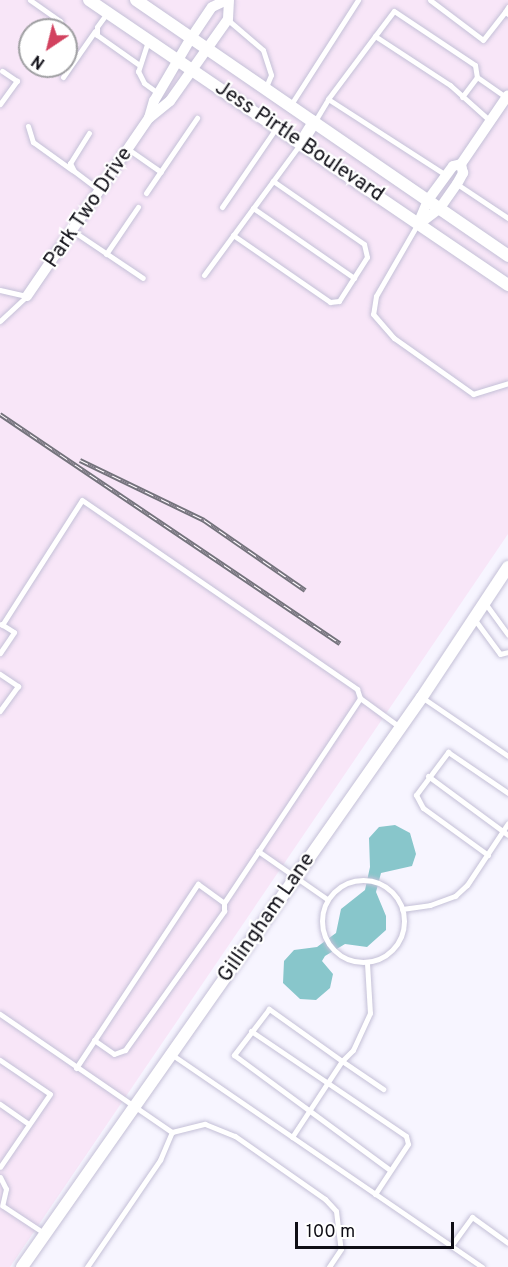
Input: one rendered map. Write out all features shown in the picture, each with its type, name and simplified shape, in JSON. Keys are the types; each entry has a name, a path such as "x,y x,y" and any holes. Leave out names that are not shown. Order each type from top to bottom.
{"street":[{"name":"Jess Pirtle Boulevard","path":"89,0 508,285"},
{"name":"Jess Pirtle Boulevard","path":"136,0 508,256"},
{"name":"Park Two Drive","path":"27,296 149,118 158,94 212,7 228,0 228,20 170,101 149,118"},
{"path":"418,224 428,200 453,166 461,164 507,96"},
{"path":"301,143 314,122"},
{"path":"418,224 440,208 463,173 461,164"},
{"name":"Gillingham Lane","path":"22,1267 422,697 508,567"}],"lane":[{"path":"30,0 40,3 57,18"},
{"path":"290,106 358,0"},
{"path":"430,0 483,40 507,11"},
{"path":"314,122 328,99 394,11 475,66 477,77 462,97"},
{"path":"78,55 108,12"},
{"path":"228,20 263,50 271,75 266,89"},
{"path":"95,31 100,39 138,64"},
{"path":"375,36 450,85 489,120"},
{"path":"149,40 138,64 140,77 158,94"},
{"path":"0,104 17,81 2,71"},
{"path":"477,77 507,96"},
{"path":"328,99 446,175"},
{"path":"146,193 197,118"},
{"path":"28,126 33,142 100,191"},
{"path":"222,207 277,127"},
{"path":"74,171 70,163 89,134"},
{"path":"204,275 301,143"},
{"path":"128,149 161,172"},
{"path":"233,235 330,302 339,301 367,256 364,244 273,181"},
{"path":"457,184 508,218"},
{"path":"106,254 138,207"},
{"path":"253,208 354,278"},
{"path":"418,224 376,296 373,314 394,338 473,394 508,383"},
{"path":"73,231 143,278"},
{"path":"0,290 27,296"},
{"path":"0,321 27,296"},
{"path":"0,653 14,632 1,624 82,500 357,689 360,698 400,728"},
{"path":"485,603 508,635"},
{"path":"474,618 500,654 508,652"},
{"path":"0,674 18,686 0,711"},
{"path":"422,697 508,756"},
{"path":"94,1040 114,1054 125,1050 224,911 224,903 360,698"},
{"path":"488,855 416,802 416,795 448,752 508,793"},
{"path":"428,776 505,833"},
{"path":"402,909 455,896 505,833 508,823"},
{"path":"258,851 327,899"},
{"path":"363,880 383,885 402,909 404,928 399,941 391,952 367,963 354,962 336,953 324,938 321,924 327,899 337,889 363,880"},
{"path":"76,1068 198,884 224,903"},
{"path":"292,1137 342,1061 353,1050 370,1013 367,963"},
{"path":"383,1089 269,1010 234,1055 238,1061 308,1113 390,1170"},
{"path":"0,1014 133,1108 172,1132 205,1124 235,1136 325,1199 336,1211 341,1249 328,1267"},
{"path":"251,1031 406,1137 408,1144 375,1194"},
{"path":"171,1054 482,1267"},
{"path":"0,1060 50,1094 0,1167"},
{"path":"0,1104 29,1124"},
{"path":"87,1267 160,1160 172,1132"},
{"path":"0,1177 6,1189 1,1207 45,1234"},
{"path":"451,1246 472,1217 508,1243"}],"shaded area":[{"path":"0,0 508,0 508,534 10,1267 0,1267"}],"water":[{"path":"395,825 410,833 416,854 412,866 381,873 376,892 386,916 386,930 367,947 345,944 325,956 322,961 333,974 330,988 316,1000 300,999 283,983 284,961 294,950 317,947 336,933 341,909 365,890 370,867 369,838 379,827"}],"railway":[{"path":"0,414 340,643"},
{"path":"80,460 204,520 305,590"}]}
